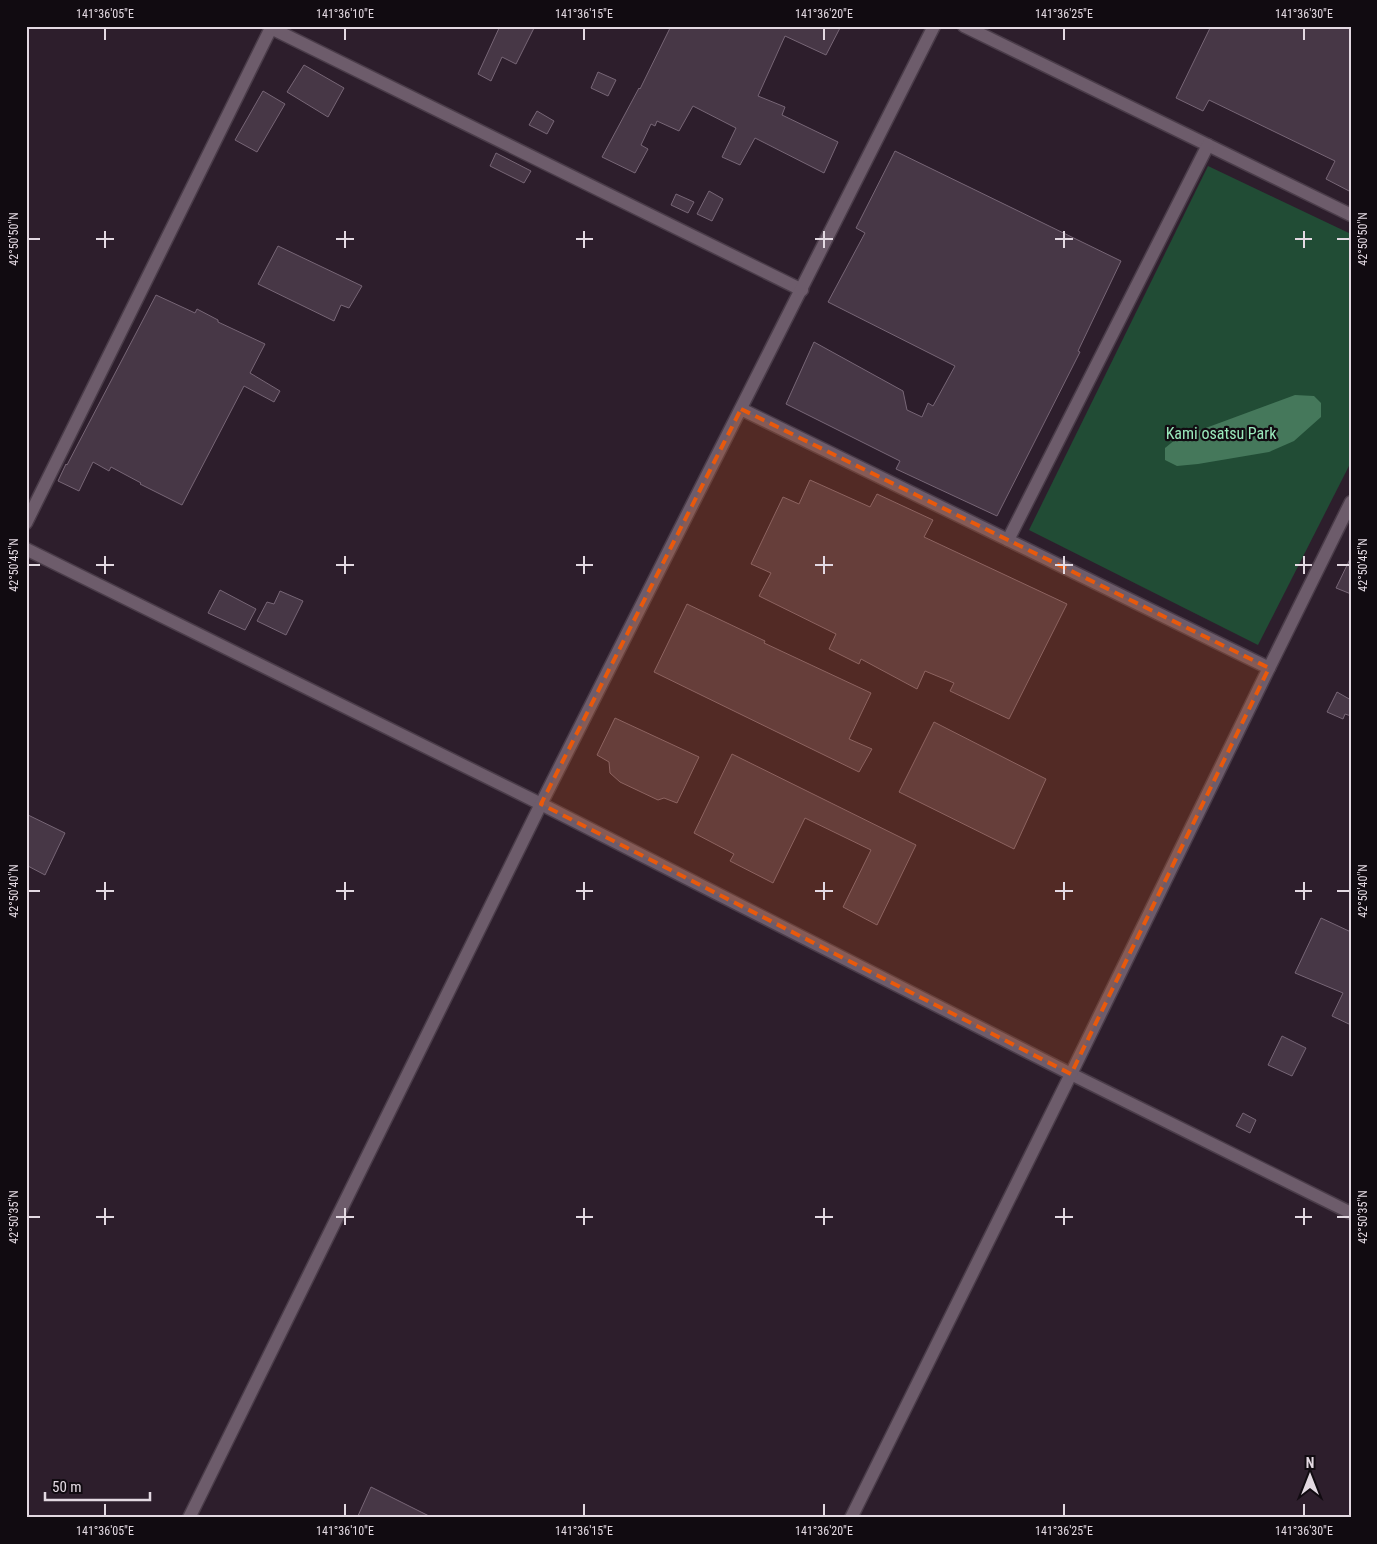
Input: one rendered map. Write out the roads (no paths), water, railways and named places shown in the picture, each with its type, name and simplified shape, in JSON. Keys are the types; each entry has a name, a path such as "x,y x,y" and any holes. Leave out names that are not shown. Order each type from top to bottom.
{"street":[{"path":"189,1518 541,804 934,26"},
{"path":"964,26 1351,215"},
{"path":"26,523 272,28 802,290"},
{"path":"1008,540 1208,145"},
{"path":"741,409 1269,668"},
{"path":"850,1518 1071,1074 1351,502"},
{"path":"26,549 541,804 1071,1074 1351,1213"}],"park label":[{"name":"Kami osatsu Park","path":"1221,433"}]}
